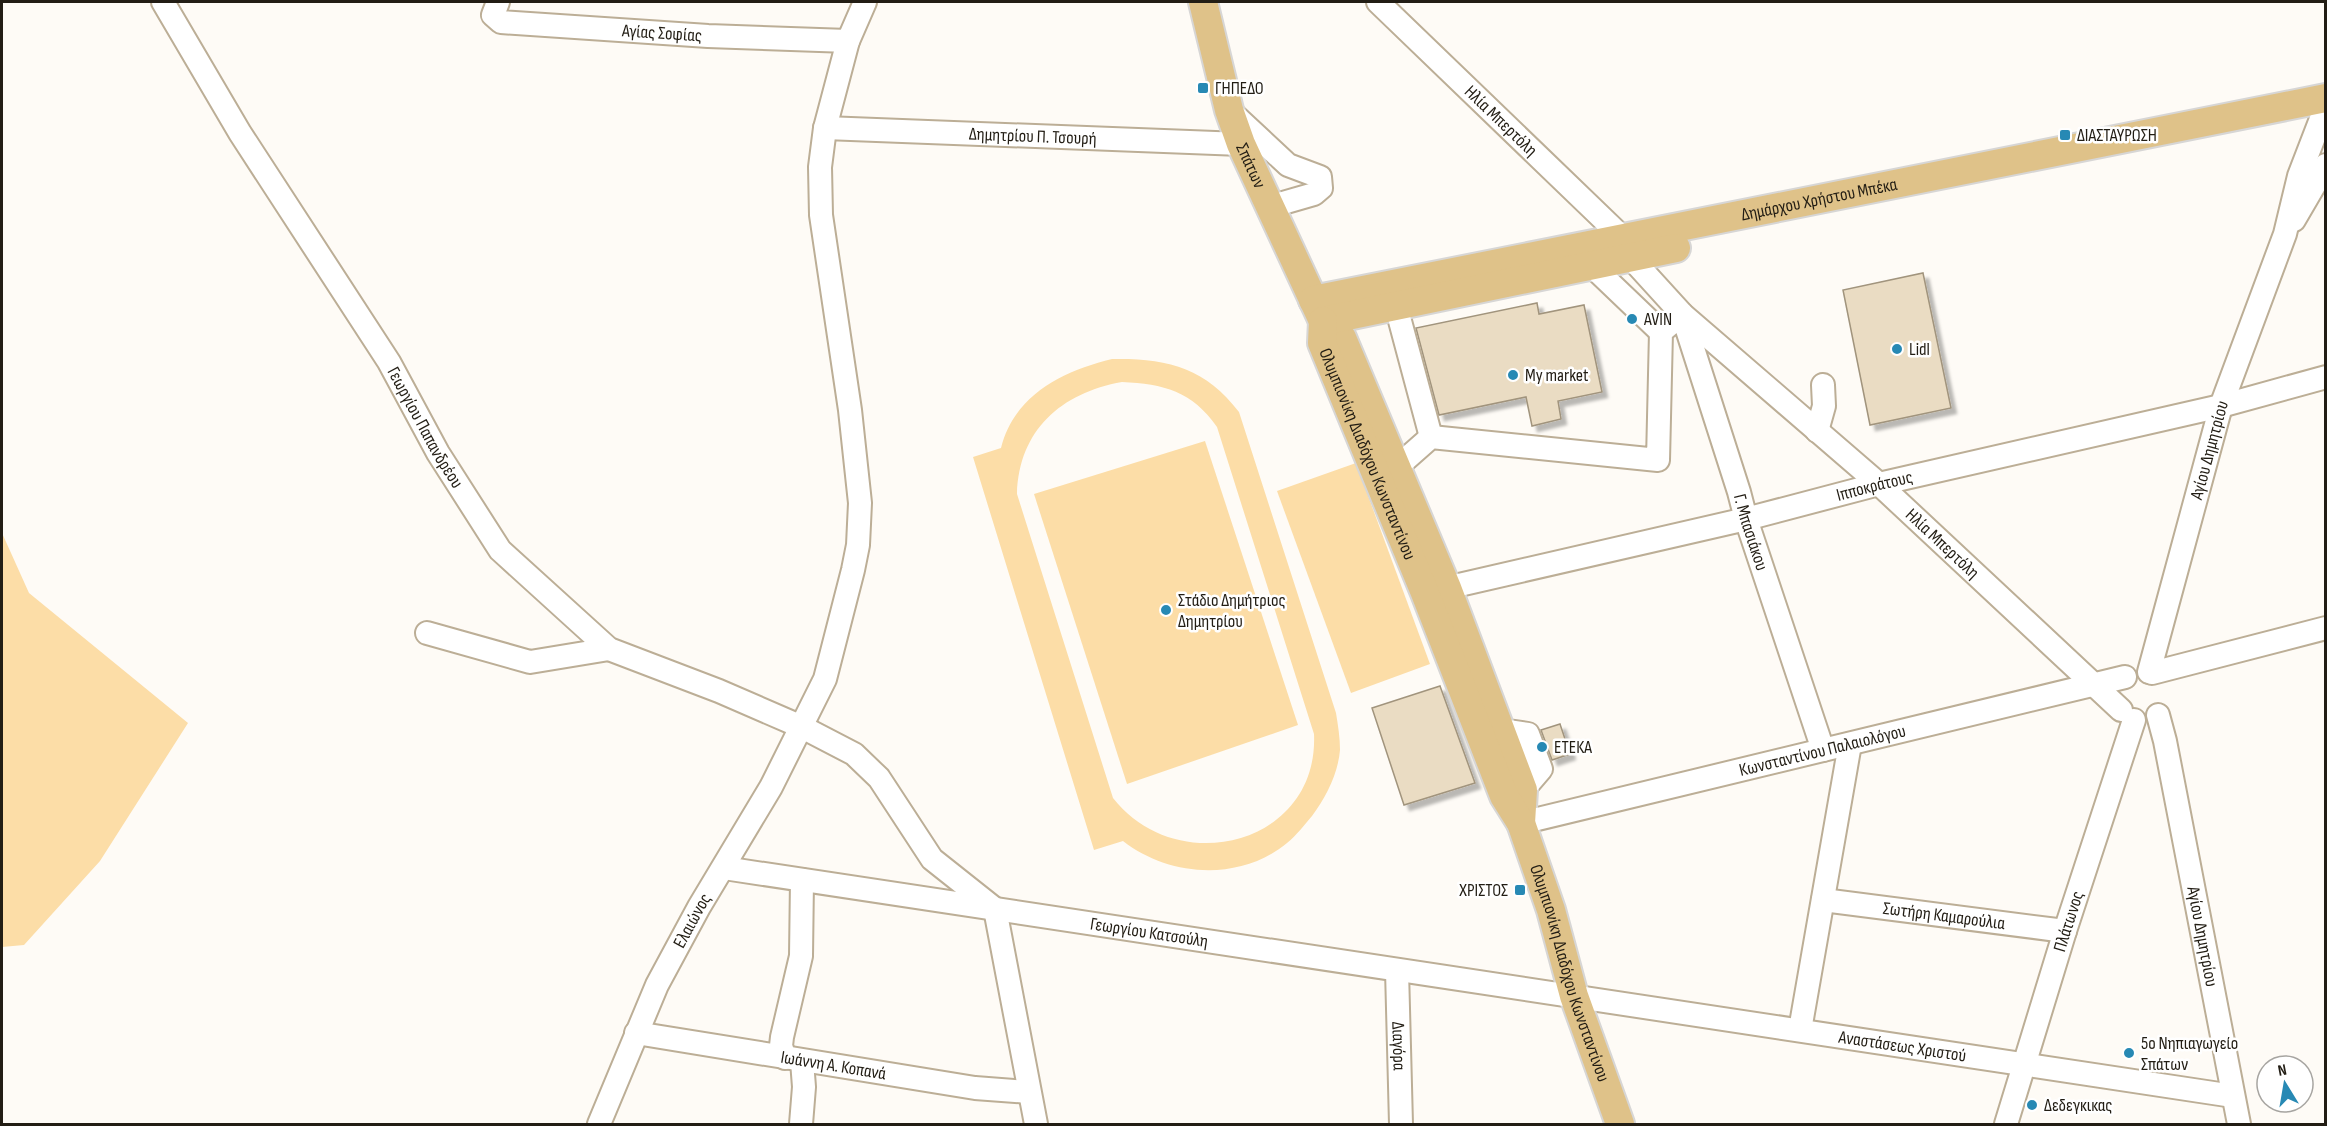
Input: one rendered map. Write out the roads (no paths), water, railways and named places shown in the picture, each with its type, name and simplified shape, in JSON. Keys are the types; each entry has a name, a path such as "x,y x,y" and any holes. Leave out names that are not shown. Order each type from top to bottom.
{"main road":[{"name":"Σπάτων","path":"1203,2 1229,110 1241,144 1318,310"},
{"name":"Δημάρχου Χρήστου Μπέκα","path":"1318,310 2324,109"},
{"name":"Δημάρχου Χρήστου Μπέκα","path":"1318,310 1396,306 1592,266 1627,248"},
{"name":"Ολυμπιονίκη Διαδόχου Κωνσταντίνου","path":"1318,310 1341,338 1397,467 1504,796 1521,823 1551,910 1574,996 1620,1125"},
{"name":"Ολυμπιονίκη Διαδόχου Κωνσταντίνου","path":"1318,310 1322,343 1501,730 1523,790 1521,823"}],"street":[{"name":"Γεωργίου Παπανδρέου","path":"163,2 240,133 389,362 438,453 500,550 609,650 708,687 802,727 854,754 879,778 932,860 995,909"},
{"name":"Αγίας Σοφίας","path":"498,2 494,15 501,22 708,36 848,41"},
{"name":"Ελαιώνος","path":"599,1125 657,985 699,907 771,787 825,679 858,545 860,503 850,410 821,215 820,166 825,128 848,41 865,2"},
{"name":"Ηλία Μπερτόλη","path":"1378,2 1627,248 1682,314 1879,484 2127,715"},
{"path":"2285,234 2299,176 2324,109"},
{"path":"1229,110 1288,165 1320,177 1321,188 1314,194 1269,207"},
{"name":"Δημητρίου Π. Τσουρή","path":"825,128 1241,144"},
{"path":"2285,234 2304,205 2325,165"},
{"name":"Αγίου Δημητρίου","path":"2151,673 2220,406 2285,234"},
{"path":"1397,467 1431,437 1658,460 1661,332 1592,266"},
{"path":"1396,306 1431,437"},
{"path":"1661,332 1682,314"},
{"name":"Γ. Μπασιάκου","path":"1682,314 1746,519 1823,750"},
{"name":"Ιπποκράτους","path":"1436,590 1746,519 1879,484 2325,380"},
{"path":"1817,431 1824,406 1823,385"},
{"path":"2151,673 2162,682 2166,694 2163,709 2158,715 2143,721 2127,715 2117,703 2117,689 2125,677 2136,671 2151,673 2325,628"},
{"path":"427,633 530,662 609,650"},
{"name":"Κωνσταντίνου Παλαιολόγου","path":"1521,823 2125,677"},
{"name":"Πλάτωνος","path":"2006,1125 2127,715"},
{"name":"Αγίου Δημητρίου","path":"2158,715 2239,1125"},
{"path":"1800,1030 1850,744"},
{"name":"Γεωργίου Κατσούλη","path":"724,868 1574,996"},
{"path":"801,1125 804,1087 793,1060 781,1046 801,956 802,880"},
{"name":"Σωτήρη Καμαρούλια","path":"1823,900 2065,931"},
{"path":"995,909 1036,1125"},
{"name":"Διαγόρα","path":"1397,970 1401,1125"},
{"name":"Αναστάσεως Χριστού","path":"1574,996 2233,1096"},
{"name":"Ιωάννη Α. Κοπανά","path":"636,1033 975,1088 1029,1092"}],"place":[{"name":"ΓΗΠΕΔΟ","path":"1203,88"},
{"name":"ΔΙΑΣΤΑΥΡΩΣΗ","path":"2065,135"},
{"name":"AVIN","path":"1632,319"},
{"name":"Lidl","path":"1897,349"},
{"name":"My market","path":"1513,375"},
{"name":"Στάδιο Δημήτριος Δημητρίου","path":"1166,610"},
{"name":"ΕΤΕΚΑ","path":"1542,747"},
{"name":"ΧΡΙΣΤΟΣ","path":"1520,890"},
{"name":"5ο Νηπιαγωγείο Σπάτων","path":"2129,1053"},
{"name":"Δεδεγκικας","path":"2032,1105"}]}
